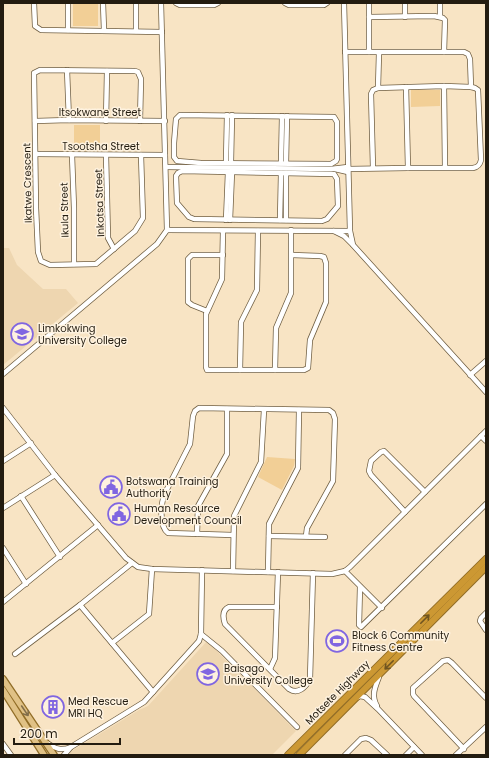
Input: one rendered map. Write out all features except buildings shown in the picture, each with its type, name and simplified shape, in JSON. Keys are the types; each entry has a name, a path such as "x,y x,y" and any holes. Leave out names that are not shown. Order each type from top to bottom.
{"highway":[{"name":"Motsete Highway","path":"288,755 486,559"},
{"name":"Motsete Highway","path":"299,755 486,567"}],"main road":[{"path":"3,679 54,755"},
{"path":"3,690 44,755"}],"street":[{"path":"34,3 34,23 36,28 42,30 162,32"},
{"path":"68,3 68,30"},
{"path":"103,3 104,30"},
{"path":"136,3 136,32"},
{"path":"3,374 157,244 167,230 162,3"},
{"path":"176,3 180,5 214,5 218,3"},
{"path":"285,3 289,5 324,6 327,3"},
{"path":"344,3 350,231 353,245"},
{"path":"369,3 369,52"},
{"path":"405,3 405,17"},
{"path":"440,3 440,16"},
{"path":"369,17 440,16 445,20 444,52"},
{"path":"346,52 464,52 468,54 470,59 471,87"},
{"path":"378,88 379,52"},
{"name":"Ikatwe Crescent","path":"140,121 140,79 139,74 135,71 40,70 34,73 36,208 39,257 41,261 50,265 96,264 136,231 143,218 141,156"},
{"path":"67,70 69,120"},
{"path":"106,121 107,71"},
{"path":"166,167 331,169 473,168 480,164 478,90 471,87 444,86 378,88 373,90 371,94 373,168"},
{"path":"444,86 445,168"},
{"path":"406,87 408,168"},
{"path":"229,115 180,115 177,117 174,143 176,160 201,167 230,172 256,168 284,163 312,168 336,175 337,208 324,220 192,219 178,206 176,198 178,173 201,167 228,162 256,168 284,173 312,168 331,164 336,161 337,120 331,117 229,115"},
{"path":"228,162 229,115"},
{"path":"284,116 284,163"},
{"name":"Itsokwane Street","path":"35,121 165,121"},
{"name":"Tsootsha Street","path":"36,154 165,155"},
{"name":"Ikula Street","path":"72,155 74,264"},
{"name":"Inkotsa Street","path":"106,155 108,238 114,249"},
{"path":"228,220 230,172"},
{"path":"283,220 284,173"},
{"path":"167,230 350,231"},
{"path":"275,370 275,331 291,293 291,230"},
{"path":"223,231 222,281 207,311 206,317 206,370 304,370 308,368 310,340 326,302 326,260 317,255 292,255"},
{"path":"240,370 241,322 257,290 258,231"},
{"path":"332,231 344,236 353,245 486,392"},
{"path":"207,311 188,302 188,259 192,255 223,255"},
{"path":"470,375 486,361"},
{"path":"234,535 168,533 164,530 162,524 163,499 190,444 193,416 195,411 199,408 329,410 333,413 335,419 333,480 307,528 306,536"},
{"path":"197,534 198,506 227,454 227,409"},
{"path":"233,571 234,516 262,461 264,410"},
{"path":"268,572 270,522 298,468 299,410"},
{"path":"4,411 126,558 138,567 152,569 332,574 345,571 486,431"},
{"path":"481,436 486,441"},
{"path":"3,461 32,443"},
{"path":"404,512 371,476 369,467 371,461 384,451 425,492"},
{"path":"3,508 56,475"},
{"path":"21,496 60,557"},
{"path":"360,587 359,625 360,627 363,627 486,504"},
{"path":"3,602 98,525"},
{"path":"269,536 325,537"},
{"path":"3,548 26,584"},
{"path":"15,654 80,605 132,563"},
{"path":"112,643 149,614 152,569"},
{"path":"46,742 58,750 71,747 144,702 199,641 201,634 202,570"},
{"path":"345,571 382,608"},
{"path":"270,669 275,658 278,572"},
{"path":"277,607 229,607 226,608 223,616 225,624 292,691 300,690 310,679 312,573"},
{"path":"80,605 153,692"},
{"path":"486,613 480,621 486,630"},
{"path":"201,634 219,648 297,727"},
{"path":"464,749 414,696 413,688 443,662 448,660 486,698"},
{"path":"378,709 375,704 374,688 380,674"},
{"path":"355,698 360,696 365,697 422,755"},
{"path":"456,755 486,727"},
{"path":"345,755 361,739 366,738 386,755"},
{"path":"3,744 10,755"},
{"path":"64,755 71,747"},
{"path":"406,755 414,747"}],"shaded area":[{"path":"73,3 98,3 98,26 73,26"},
{"path":"411,90 440,90 440,106 411,107"},
{"path":"74,125 100,125 100,151 74,151"},
{"name":"Limkokwing University College","path":"3,248 9,248 17,265 43,289 66,289 78,303 3,365"},
{"path":"267,457 295,459 294,466 282,490 258,477"},
{"name":"Baisago University College","path":"207,641 296,731 272,755 70,755 70,752 148,706"}],"place":[{"name":"Limkokwing University College","path":"22,334"},
{"name":"Botswana Training Authority","path":"111,487"},
{"name":"Human Resource Development Council","path":"119,514"},
{"name":"Block 6 Community Fitness Centre","path":"337,641"},
{"name":"Baisago University College","path":"208,674"},
{"name":"Med Rescue MRI HQ","path":"53,707"}]}
